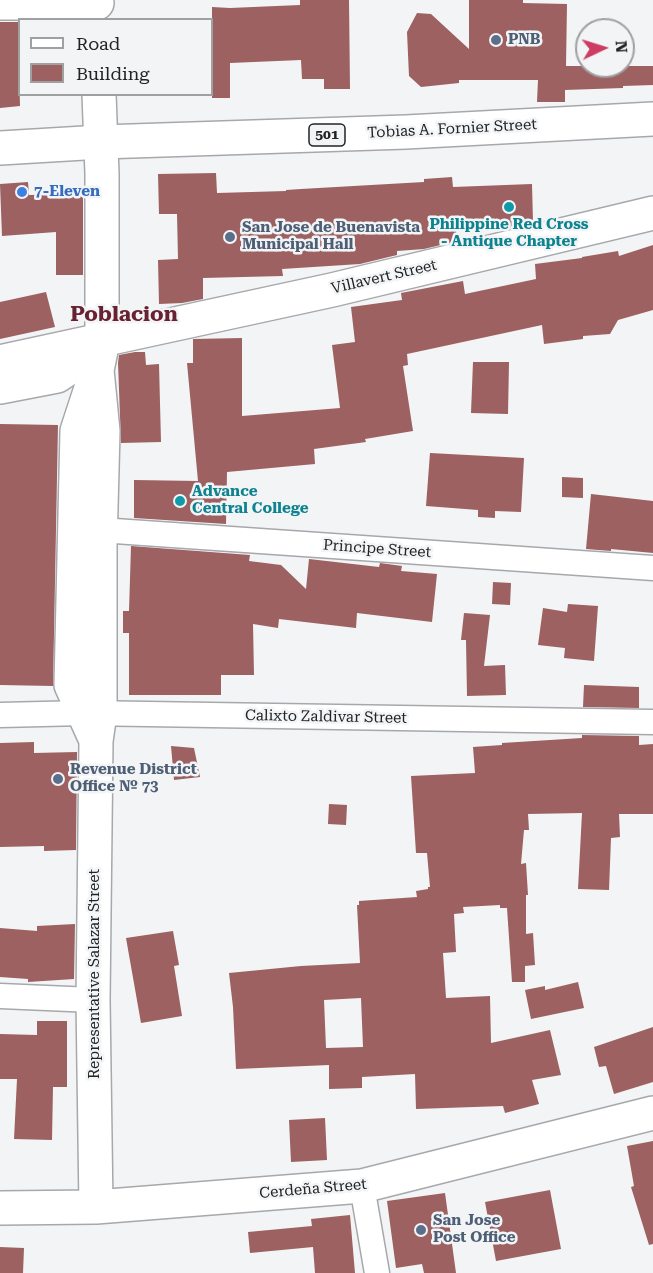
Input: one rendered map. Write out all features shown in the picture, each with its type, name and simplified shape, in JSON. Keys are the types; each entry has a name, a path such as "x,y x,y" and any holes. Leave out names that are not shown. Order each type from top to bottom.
{"main road":[{"path":"0,3 97,7"},
{"name":"Representative Salazar Street","path":"96,1207 93,722 104,348 99,96"},
{"name":"Tobias A. Fornier Street","path":"0,148 101,142 406,132 653,119"},
{"name":"Villavert Street","path":"0,362 104,348 332,290 653,213"},
{"name":"Representative Salazar Street","path":"93,722 71,685 77,431 104,348"},
{"name":"Villavert Street","path":"0,387 57,376 104,348"},
{"name":"Cerdeña Street","path":"0,1208 96,1207 362,1186 653,1113"}],"street":[{"name":"Principe Street","path":"100,530 653,568"},
{"name":"Calixto Zaldivar Street","path":"0,715 93,722 653,722"},
{"path":"0,996 93,1000"},
{"path":"362,1186 377,1273"}],"building":[{"path":"300,0 349,0 350,89 324,89 324,79 302,79 301,60 230,63 230,98 212,98 212,7 300,5"},
{"path":"469,0 523,0 523,3 567,4 566,66 575,66 575,78 635,78 635,66 653,66 653,85 565,90 565,102 537,102 538,80 459,80 459,83 421,87 409,76 407,32 417,13 431,14 469,49"},
{"path":"0,22 18,22 20,106 0,108"},
{"path":"216,173 217,193 424,182 424,179 452,177 453,187 532,184 533,222 510,228 456,230 457,241 424,249 397,251 397,255 360,264 282,269 283,276 203,278 203,299 159,304 158,260 178,259 177,214 159,214 158,174"},
{"path":"28,182 29,195 83,194 83,275 56,275 56,232 2,236 0,184"},
{"path":"653,245 653,310 618,320 610,334 583,336 583,339 544,344 542,325 407,354 408,365 403,366 413,431 365,439 366,442 314,449 315,464 227,472 226,524 134,518 134,480 198,481 187,363 193,363 193,339 242,338 242,416 340,408 332,345 355,342 351,307 402,300 401,293 463,281 465,294 536,279 535,264 618,251 619,256"},
{"path":"46,292 55,327 0,339 0,302"},
{"path":"145,352 146,365 159,364 161,442 121,443 119,355"},
{"path":"473,362 509,362 508,414 471,413"},
{"path":"0,424 58,425 53,686 0,685"},
{"path":"430,453 524,458 521,512 495,511 495,518 478,517 478,510 426,506"},
{"path":"562,477 583,478 583,498 562,497"},
{"path":"591,494 653,501 653,553 586,549"},
{"path":"131,546 250,555 249,561 281,565 306,589 309,559 379,567 380,563 402,566 401,571 437,574 432,622 357,613 356,628 279,619 278,628 253,624 254,675 221,675 221,695 129,695 129,633 123,633 123,611 129,611"},
{"path":"493,582 511,583 510,605 492,604"},
{"path":"568,604 598,606 594,661 564,658 565,648 538,645 543,608 567,612"},
{"path":"464,613 490,615 484,666 505,665 506,695 467,696 466,640 461,640"},
{"path":"584,685 639,687 639,708 583,707"},
{"path":"582,735 639,736 639,745 653,744 653,814 619,814 620,837 611,838 609,890 578,889 582,813 528,814 529,830 524,830 521,864 526,863 528,895 526,895 526,934 533,933 535,965 525,966 525,982 512,982 507,908 500,908 500,905 463,907 464,913 454,914 456,952 443,953 446,998 490,996 491,1043 550,1030 561,1075 532,1080 539,1104 505,1113 503,1106 416,1109 415,1074 362,1077 362,1088 329,1089 329,1065 236,1069 229,973 360,963 357,905 359,901 417,897 416,891 430,887 427,853 416,853 411,776 475,773 473,747 582,738","holes":["361,998 363,1047 326,1048 324,1000"]},
{"path":"34,742 34,753 77,752 76,850 44,851 44,846 0,847 0,743"},
{"path":"171,746 194,748 200,777 174,780"},
{"path":"329,804 347,805 346,825 328,824"},
{"path":"75,924 74,979 28,982 28,979 0,977 0,928 37,931 37,926"},
{"path":"173,931 179,965 174,966 182,1016 141,1023 126,938"},
{"path":"578,982 584,1008 531,1019 525,990 545,986 545,990"},
{"path":"37,1021 67,1021 67,1087 53,1087 52,1140 14,1139 17,1079 0,1079 0,1034 37,1035"},
{"path":"653,1027 653,1082 614,1094 606,1066 599,1067 594,1047"},
{"path":"325,1118 327,1160 291,1162 289,1120"},
{"path":"653,1141 653,1244 649,1245 631,1187 634,1186 627,1146"},
{"path":"550,1190 561,1249 496,1261 485,1202"},
{"name":"San Jose Post Office","path":"445,1193 456,1273 424,1273 422,1264 396,1268 387,1201"},
{"path":"350,1215 355,1273 315,1273 313,1247 250,1253 248,1232 312,1226 311,1219"},
{"path":"0,1247 24,1248 23,1273 0,1273"}],"place":[{"name":"PNB","path":"496,40"},
{"name":"7-Eleven","path":"22,192"},
{"name":"Philippine Red Cross - Antique Chapter","path":"509,207"},
{"name":"San Jose de Buenavista Municipal Hall","path":"230,237"},
{"name":"Advance Central College","path":"180,501"},
{"name":"Revenue District Office № 73","path":"58,779"},
{"name":"San Jose Post Office","path":"421,1230"}],"district":[{"name":"Poblacion","path":"124,315"}]}
